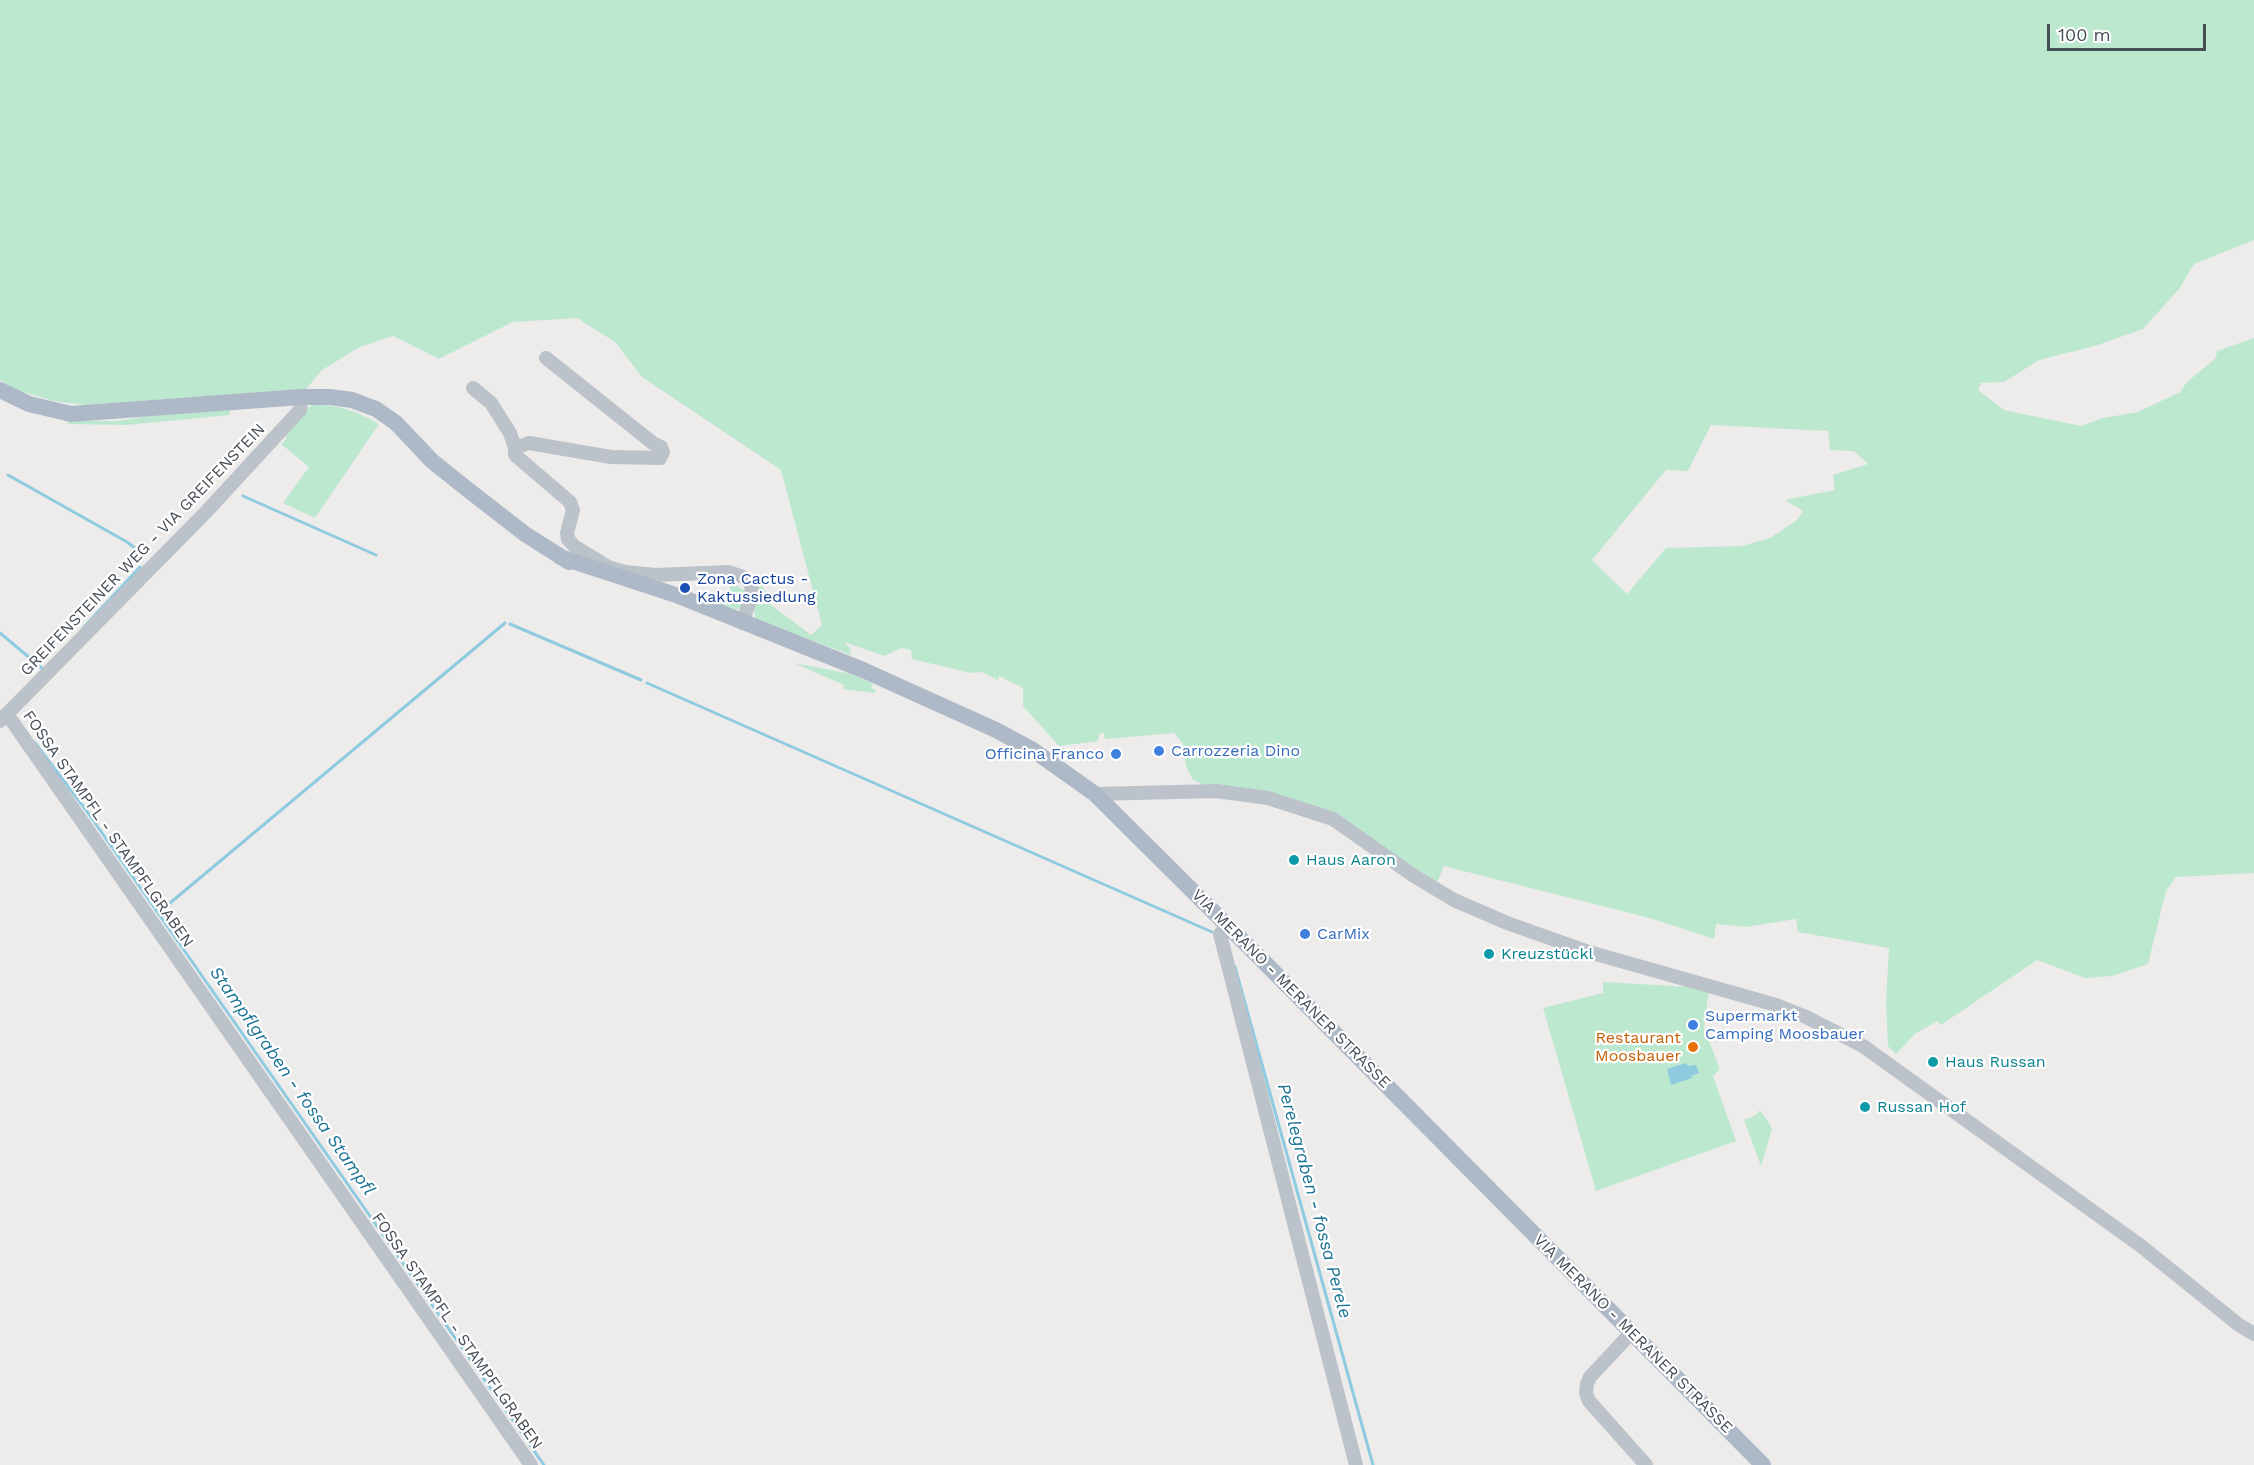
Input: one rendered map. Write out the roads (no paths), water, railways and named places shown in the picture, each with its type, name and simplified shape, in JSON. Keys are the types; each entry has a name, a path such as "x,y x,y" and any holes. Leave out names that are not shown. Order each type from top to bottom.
{"main road":[{"name":"VIA MERANO - MERANER STRASSE","path":"0,390 29,404 71,414 301,397 330,396 352,400 376,409 396,423 432,460 467,489 525,534 560,557 679,596 863,670 996,730 1032,750 1095,794 1763,1465"}],"street":[{"path":"515,448 529,443 611,457 660,458 663,452 661,447 654,444 546,358"},
{"path":"473,388 491,402 510,433 515,455 570,502 573,510 567,533 568,539 574,546 608,567 632,573 656,575 729,572 743,577 751,583 752,595 742,623"},
{"name":"GREIFENSTEINER WEG - VIA GREIFENSTEIN","path":"3,717 206,512 300,410 301,397"},
{"name":"FOSSA STAMPFL - STAMPFLGRABEN","path":"3,717 531,1465"},
{"path":"1095,794 1216,791 1268,798 1333,819 1414,876 1444,894 1507,923 1589,952 1776,1005 1816,1021 1863,1047 1900,1072 2141,1246 2239,1325 2254,1334"},
{"path":"1228,926 1220,934 1356,1465"},
{"path":"1631,1333 1590,1377 1586,1393 1589,1401 1646,1465"}],"water":[{"path":"1686,1063 1688,1066 1696,1065 1699,1073 1691,1076 1692,1078 1671,1085 1667,1069"}],"waterway":[{"path":"8,475 127,542 144,555"},
{"path":"243,496 376,555"},
{"path":"84,627 140,567"},
{"path":"158,913 505,623"},
{"path":"510,624 641,680"},
{"path":"0,633 43,669"},
{"path":"647,683 1212,932"},
{"name":"Stampflgraben - fossa Stampfl","path":"35,743 86,810 544,1465"},
{"name":"Perelegraben - fossa Perele","path":"1235,967 1373,1465"}],"place":[{"name":"Zona Cactus - Kaktussiedlung","path":"685,588"},
{"name":"Carrozzeria Dino","path":"1159,751"},
{"name":"Officina Franco","path":"1116,754"},
{"name":"Haus Aaron","path":"1294,860"},
{"name":"CarMix","path":"1305,934"},
{"name":"Kreuzstückl","path":"1489,954"},
{"name":"Supermarkt Camping Moosbauer","path":"1693,1025"},
{"name":"Restaurant Moosbauer","path":"1693,1047"},
{"name":"Haus Russan","path":"1933,1062"},
{"name":"Russan Hof","path":"1865,1107"}]}
